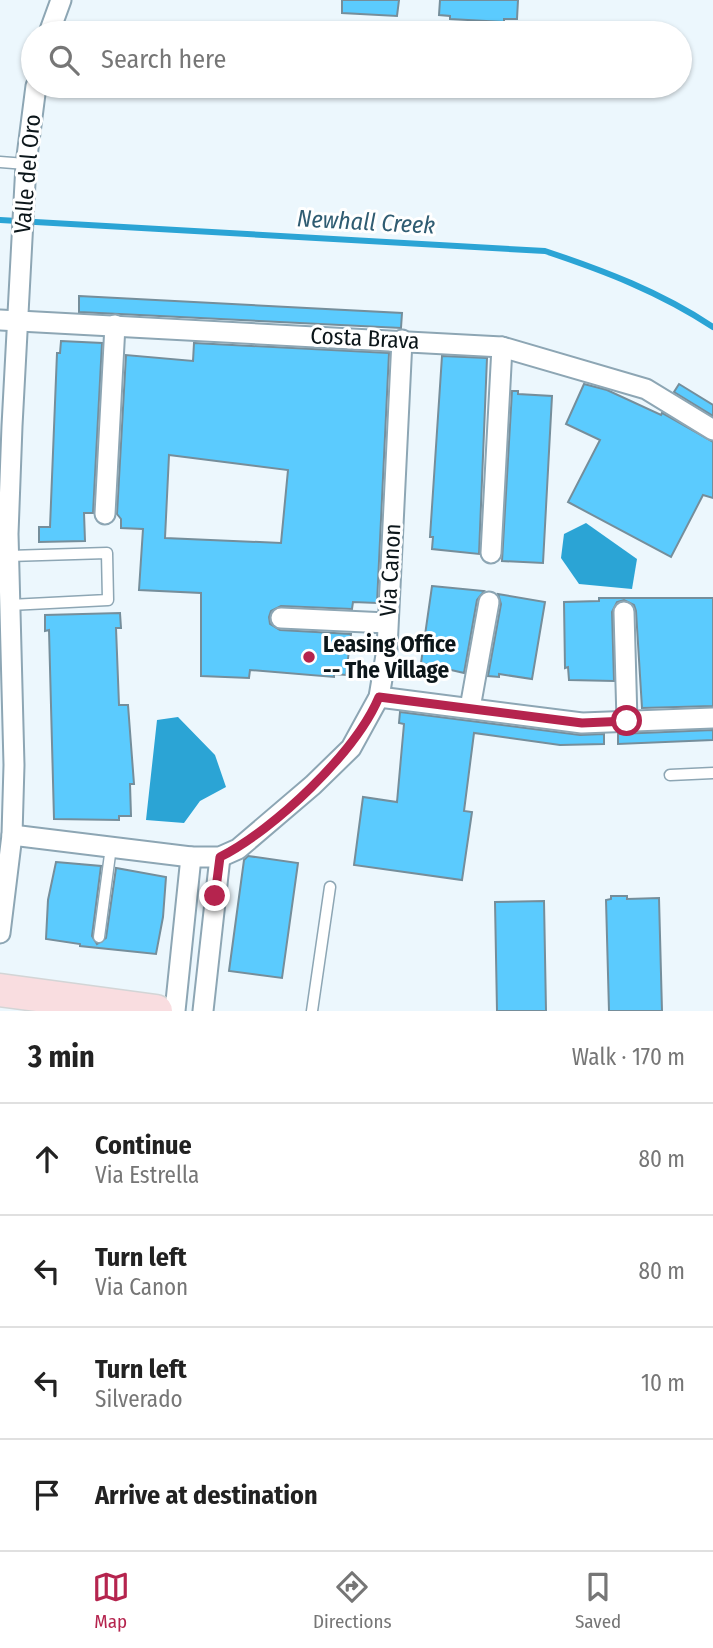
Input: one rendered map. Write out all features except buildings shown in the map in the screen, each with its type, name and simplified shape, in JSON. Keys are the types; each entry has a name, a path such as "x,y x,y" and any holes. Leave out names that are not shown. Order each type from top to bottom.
{"main road":[{"path":"0,990 156,1011"}],"street":[{"path":"53,21 61,0"},
{"name":"Valle del Oro","path":"0,933 12,835 7,766 9,556 4,534 8,320 18,280 35,98"},
{"name":"Costa Brava","path":"8,320 502,347 646,389 713,430"},
{"path":"105,514 115,325"},
{"name":"Via Canon","path":"220,857 237,849 313,785 341,757 365,727 379,697 387,649 402,340"},
{"path":"491,553 502,347"},
{"path":"470,708 489,602"},
{"path":"624,612 627,721"},
{"path":"281,618 387,623"},
{"path":"379,697 582,723 713,718"},
{"path":"12,835 191,857 220,857 203,1011"},
{"path":"175,1011 191,857"}],"lane":[{"path":"0,162 26,169"},
{"path":"9,556 107,553 108,600 10,605"},
{"path":"670,775 713,773"},
{"path":"99,937 111,847"},
{"path":"312,1011 330,887"}],"water":[{"path":"586,523 637,559 632,589 579,584 561,558 564,534"},
{"path":"178,717 215,755 226,787 200,801 184,823 146,820 157,720"}],"waterway":[{"name":"Newhall Creek","path":"0,220 545,251 632,283 713,327"}],"place":[{"name":"Leasing Office -- The Village","path":"309,657"}],"route":[{"path":"215,896 220,857 237,849 313,785 351,748 365,727 379,697 582,723 627,721"}]}
